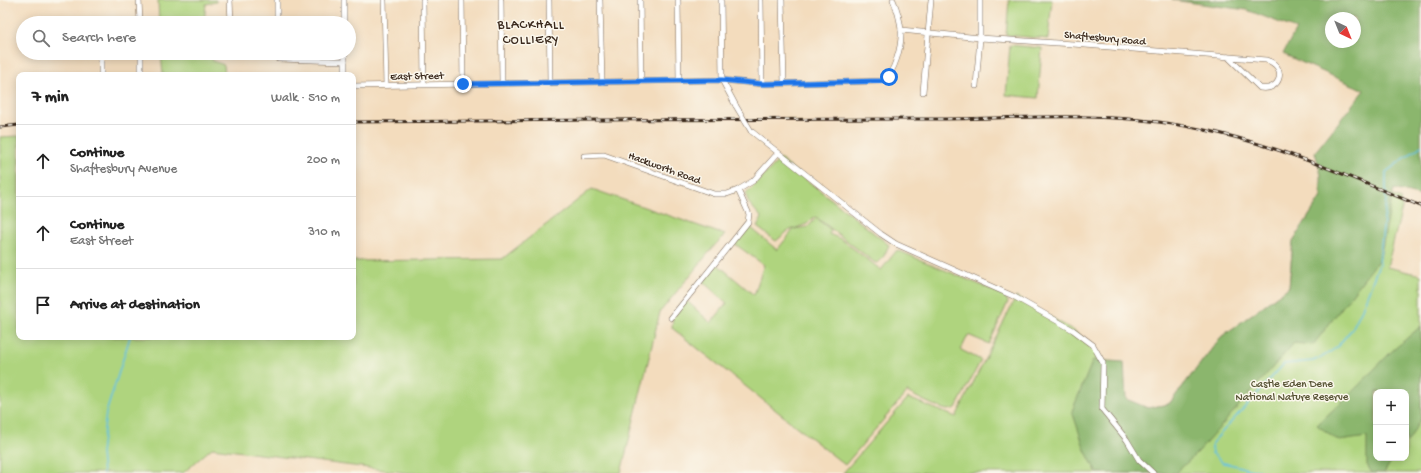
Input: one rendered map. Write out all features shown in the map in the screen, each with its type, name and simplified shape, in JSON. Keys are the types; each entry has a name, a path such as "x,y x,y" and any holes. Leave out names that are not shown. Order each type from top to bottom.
{"street":[{"path":"139,0 140,16"},
{"path":"230,0 231,16"},
{"path":"277,0 277,16"},
{"path":"344,0 344,16"},
{"path":"384,0 386,85"},
{"path":"423,0 424,84"},
{"path":"462,0 463,84"},
{"path":"501,0 502,83"},
{"path":"549,0 550,82"},
{"path":"600,0 602,82"},
{"path":"640,0 642,81"},
{"path":"678,0 679,80"},
{"path":"721,0 722,80 751,131 896,244 906,250 1013,296 1073,330 1092,345 1103,363 1102,410 1127,440 1139,460 1153,473"},
{"path":"761,0 762,84"},
{"path":"782,0 784,83"},
{"path":"893,0 901,30"},
{"path":"923,92 931,0"},
{"path":"976,86 980,38 980,0"},
{"name":"East Street","path":"356,86 679,80 722,80 762,84 883,81 889,77 895,65 900,45 901,30"},
{"name":"Shaftesbury Road","path":"901,30 980,38 1073,44 1228,57 1270,61 1279,69 1279,79 1270,87 1265,89 1260,88 1228,57"},
{"path":"101,60 101,72"},
{"path":"141,60 141,72"},
{"path":"345,60 345,72"},
{"path":"671,318 748,222 749,214 738,190 753,181 778,152"},
{"name":"Hackworth Road","path":"584,156 604,155 714,194 727,194 738,190"}],"green space":[{"path":"158,0 216,0 216,2 206,4 205,16 159,16"},
{"path":"1009,0 1052,0 1048,39 1006,35"},
{"path":"1172,0 1421,0 1421,196 1394,189 1380,258 1313,345 1294,343 1199,451 1176,473 1097,473 1085,450 1072,411 1093,360 1124,362 1126,399 1148,408 1169,404 1221,337 1289,287 1293,241 1321,197 1321,175 1315,152 1364,90 1283,54 1296,29 1247,10"},
{"path":"1010,45 1042,48 1038,98 1006,95"},
{"path":"162,60 213,60 224,65 225,72 163,72"},
{"path":"16,136 16,340 356,340 356,261 502,259 592,189 725,235 660,312 621,473 408,473 212,448 183,473 0,473 0,137"},
{"path":"780,159 889,245 884,256 877,263 816,217 807,224 788,231 776,241 757,227 762,218 748,202 746,194"},
{"name":"Castle Eden Dene National Nature Reserve","path":"1331,171 1401,199 1402,208 1387,267 1421,275 1421,473 843,473 908,398 956,417 1016,297 1073,330 1093,345 1103,363 1102,409 1148,408 1169,404 1221,337 1289,287 1293,241 1321,197"},
{"path":"816,218 831,230 829,234 841,239 881,270 897,250 1004,295 1008,302 989,344 968,335 961,350 981,360 956,408 948,410 943,409 907,392 845,465 672,328 673,317 687,301 711,323 727,303 703,282 717,264 754,295 764,265 735,244 749,226 777,250 794,229 808,227"},
{"path":"1421,326 1421,418 1409,440 1409,389 1373,389 1373,461 1391,461 1384,473 1372,473 1367,465 1367,437 1339,441 1317,425 1391,352"}],"waterway":[{"path":"1264,473 1223,463 1212,453 1212,443 1284,364 1313,361 1324,356 1336,348 1352,329 1362,309 1379,264 1386,201 1386,172 1421,146"},
{"path":"103,473 101,453 106,413 129,340"}],"railway":[{"path":"356,122 948,119 1055,117 1125,119 1160,122 1195,128 1253,142 1310,161 1421,206"},
{"path":"0,127 16,125"}],"district":[{"name":"BLACKHALL COLLIERY","path":"531,30"}],"route":[{"path":"463,84 722,80 762,84 883,81 889,77"}]}
